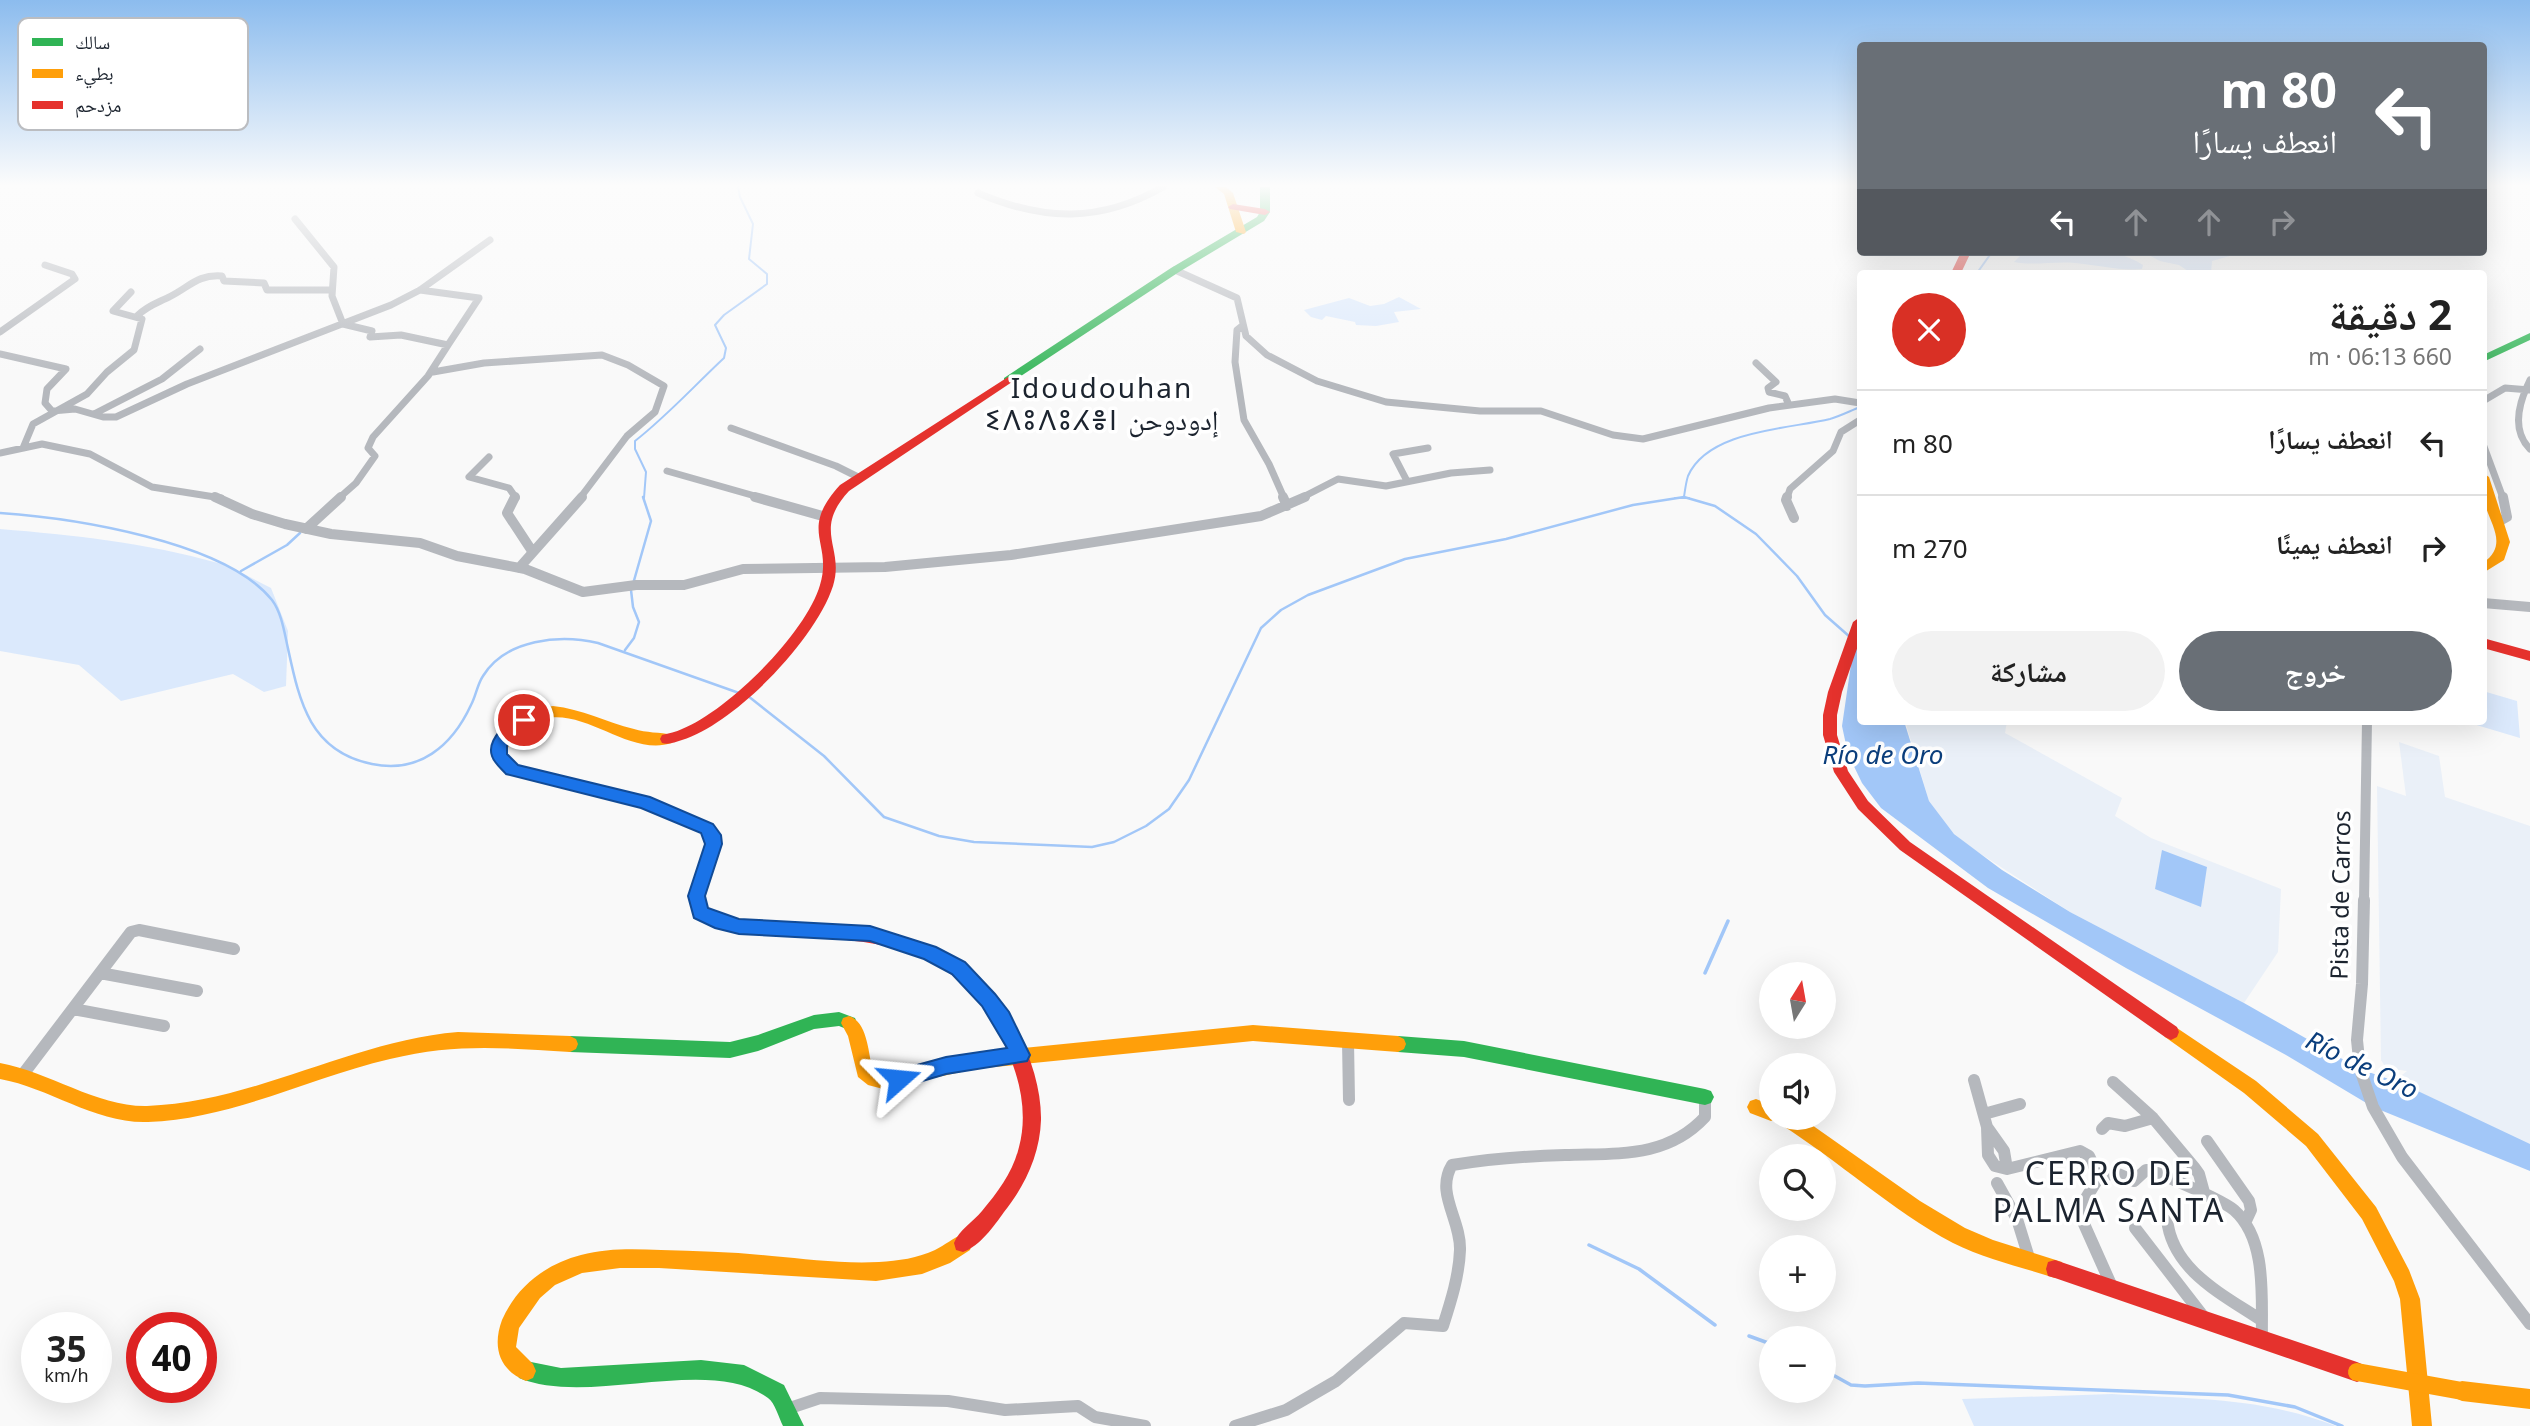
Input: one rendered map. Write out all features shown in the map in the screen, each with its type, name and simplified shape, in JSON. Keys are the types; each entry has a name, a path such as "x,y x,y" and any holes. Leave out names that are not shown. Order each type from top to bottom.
{"street":[{"path":"323,254 334,267 330,290 335,310 343,324 372,331 370,337 401,335 448,345"},
{"path":"0,354 66,369 47,389 44,403 52,411 75,409 116,417 211,374 343,324 420,289 471,254"},
{"path":"794,1426 790,1408 781,1394 769,1384 739,1374 583,1385 540,1380 524,1373 512,1362 505,1348 509,1329 527,1297 548,1278 571,1266 599,1260 708,1260 850,1272 894,1270 936,1260 982,1224 1005,1198 1031,1142 1034,1115 1030,1086 1020,1055 1002,1018 989,1000 958,968 944,960 870,933 739,926 709,918 700,912 696,904 696,896 714,844 707,828 644,802 512,770 499,755 499,746 513,727 538,713 551,710 571,712 637,738 673,738 700,728 728,706 805,628 826,588 828,569 822,532 826,517 842,489 1204,254"},
{"path":"0,332 75,279 72,274 45,265"},
{"path":"1175,270 1237,298 1242,326 1249,342 1285,365 1317,381 1363,396 1397,403 1480,411 1541,411 1624,437 1652,438 1723,418 1789,405 1835,399 1857,402"},
{"path":"137,316 151,302 168,297 190,280 217,275 222,276 224,281 265,284 267,290 330,290"},
{"path":"306,529 356,483 375,456 368,448 373,437 433,372 479,298 420,289"},
{"path":"23,448 33,424 52,411 87,394 107,372 134,350 142,319 113,312 131,292"},
{"path":"1242,326 1237,330 1235,362 1244,420 1269,464 1287,506"},
{"path":"2487,357 2530,336"},
{"path":"94,414 162,379 200,349"},
{"path":"433,372 484,362 602,355 628,365 664,386 655,412 627,436 575,506 519,568"},
{"path":"1756,363 1776,382 1767,390 1785,396 1789,405"},
{"path":"2487,398 2503,388 2528,386 2518,432 2530,449"},
{"path":"1794,518 1786,500 1790,489 1833,452 1841,432 1857,422"},
{"path":"731,428 836,466 858,477"},
{"path":"0,453 42,444 90,454 152,487 218,497 259,516 306,529 331,534 420,542 457,556 519,568 583,592 636,585 684,585 743,569 885,567 1036,551 1240,520 1287,506 1338,479 1386,486 1490,470"},
{"path":"1406,481 1393,454 1428,447"},
{"path":"2487,455 2506,505 2507,517 2498,522"},
{"path":"489,457 469,477 509,488 516,498 507,513 532,551"},
{"path":"667,471 826,517"},
{"path":"2487,489 2504,542 2503,551 2495,562 2487,567"},
{"path":"2487,603 2530,607"},
{"path":"1857,631 1830,714 1832,747 1852,790 1876,821 1919,856 2250,1087 2295,1124 2336,1167 2383,1237 2410,1299 2425,1422"},
{"path":"2487,644 2530,656"},
{"name":"Pista de Carros","path":"2367,725 2362,984 2357,1040 2360,1069 2373,1107 2402,1157 2530,1324"},
{"path":"24,1073 127,935 135,930 234,950"},
{"path":"100,973 197,991"},
{"path":"73,1009 164,1026"},
{"path":"0,1072 39,1077 107,1110 144,1114 176,1112 225,1101 393,1051 442,1041 730,1050 747,1049 814,1023 842,1019 851,1023 856,1032 861,1066 872,1080 899,1079 946,1066 1020,1055 1254,1033 1486,1052 1705,1097 1705,1117 1694,1129 1649,1151 1615,1156 1567,1155 1492,1159 1452,1166 1443,1185 1458,1224 1459,1241 1454,1293 1443,1326 1405,1323 1336,1381 1286,1410 1235,1426"},
{"path":"1348,1041 1349,1100"},
{"path":"1974,1080 1987,1127 2004,1151 2007,1169 2080,1151 2089,1156 2099,1177"},
{"path":"2113,1082 2153,1118 2199,1174 2206,1196"},
{"path":"1984,1114 2020,1104"},
{"path":"2102,1129 2108,1124 2125,1126 2153,1118"},
{"path":"1807,1130 1929,1219 1961,1237 2357,1372 2462,1391 2530,1399"},
{"path":"2207,1141 2249,1201 2251,1210 2245,1223"},
{"path":"2113,1289 2080,1215 2083,1203 2099,1177 2116,1173 2134,1181 2151,1170 2233,1209 2245,1223 2257,1263 2262,1340"},
{"path":"1997,1183 2017,1219 2030,1262"},
{"path":"2167,1219 2166,1228 2172,1247 2188,1267 2261,1320"},
{"path":"2134,1228 2207,1322"},
{"path":"790,1408 820,1398 948,1401 1004,1410 1078,1406 1095,1417 1145,1426"}],"shaded area":[{"path":"2020,256 2123,256 2143,265 2142,269 2117,269 2075,263 2014,262"},
{"path":"2151,256 2230,256 2212,261 2211,270 2186,270 2179,265"},
{"path":"1399,297 1421,309 1394,312 1399,322 1376,326 1356,325 1355,322 1326,316 1322,320 1311,317 1304,310 1349,298 1370,306 1384,304"},
{"path":"0,529 82,537 164,550 225,565 271,588 288,631 286,686 264,692 233,674 121,701 79,665 0,651"},
{"path":"2487,692 2517,701 2520,738 2476,725 2487,725"},
{"path":"1906,725 2006,725 2005,733 2122,798 2115,816 2151,838 2281,889 2278,952 2244,1003 2070,912 1967,845 1950,830 1929,801"},
{"path":"2399,742 2439,756 2445,797 2530,826 2530,1146 2403,1084 2402,1075 2407,1071 2386,1068 2381,1060 2377,786 2406,796"},
{"path":"2112,1394 2253,1404 2336,1426 1974,1426 1962,1399"}],"water":[{"name":"Río de Oro","path":"1855,637 1857,725 1905,725 1929,801 1954,834 2002,870 2070,912 2244,1003 2360,1069 2403,1084 2530,1144 2530,1171 2373,1107 2286,1055 2126,968 1988,888 1881,808 1862,783 1848,754 1842,726"},
{"path":"2162,850 2207,867 2201,907 2155,889"}],"waterway":[{"path":"644,498 646,472 635,449 635,441 724,358 726,348 715,325 724,315 767,284 767,274 749,259 750,254"},
{"path":"1979,270 1989,256"},
{"path":"1684,497 1688,476 1698,461 1713,449 1751,434 1830,419 1857,408"},
{"path":"633,584 651,521 643,497"},
{"path":"1678,498 1684,497"},
{"path":"748,696 824,756 884,817 939,836 974,842 1092,847 1114,842 1146,826 1169,809 1189,780 1261,628 1281,610 1308,595 1405,559 1506,539 1633,505 1678,498"},
{"path":"1678,498 1687,498"},
{"path":"1687,498 1715,506 1756,534 1797,576 1825,615 1850,637"},
{"path":"0,513 66,520 145,536 220,562 250,580 272,600 278,610 296,684 310,720 333,748 372,764 405,765 432,754 444,744 463,720 481,679 493,664 505,654 535,642 567,639 598,643 739,693"},
{"path":"241,571 287,545 300,533"},
{"path":"625,650 634,638 639,622 633,607 631,590"},
{"path":"1705,973 1728,921"},
{"path":"1589,1245 1639,1269 1715,1325"},
{"path":"1749,1336 1759,1340"},
{"path":"1836,1377 1851,1385 1865,1386 1918,1383 2228,1395 2295,1407 2342,1426"}],"traffic: fast":[{"path":"1008,380 1203,254"},
{"path":"2487,357 2530,336"},
{"path":"570,1044 730,1050 758,1043 814,1022 839,1019 849,1023"},
{"path":"1398,1044 1464,1049 1705,1097"},
{"path":"526,1371 561,1378 701,1370 744,1375 777,1392 794,1426"}],"traffic: slow":[{"path":"2487,489 2504,542 2500,557 2487,566"},
{"path":"667,739 648,738 572,713 553,711 535,714 513,727 501,746 499,756 512,770 644,802 707,828 714,843 696,896 700,911 718,922 773,929"},
{"path":"849,1023 856,1033 864,1071 874,1079 883,1081 975,1061 1253,1033 1398,1044"},
{"path":"2171,1032 2250,1087 2312,1140 2369,1213 2402,1277 2410,1299 2422,1426"},
{"path":"0,1071 38,1080 109,1109 147,1114 217,1103 352,1061 439,1041 476,1039 570,1044"},
{"path":"1805,1130 1914,1208 1958,1235 1993,1250 2055,1269"},
{"path":"526,1371 507,1352 507,1334 514,1318 533,1291 548,1279 582,1264 600,1260 659,1259 876,1272 922,1265 963,1243"},
{"path":"2357,1372 2462,1391"},
{"path":"2462,1391 2530,1399"}],"traffic: jam":[{"path":"1957,270 1964,256"},
{"path":"667,739 688,733 737,700 785,653 804,628 819,604 827,584 829,571 823,529 830,507 840,493 856,479 1008,380"},
{"path":"1857,630 1835,692 1830,715 1830,735 1841,772 1863,805 1905,846 2171,1032"},
{"path":"2487,644 2530,656"},
{"path":"773,929 855,933 894,940 914,947 934,955 967,977 986,996 1001,1018 1021,1062 1029,1091 1032,1119 1029,1145 1007,1195 963,1243"},
{"path":"2055,1269 2357,1372"}],"district":[{"name":"Idoudouhan ⵉⴷⵓⴷⵓⵃⴻⵏ إدودوحن","path":"1102,404"},
{"name":"CERRO DE PALMA SANTA","path":"2109,1192"}],"route":[{"path":"524,720 505,735 499,746 499,755 512,770 644,802 672,811 707,828 714,844 696,896 700,912 722,923 739,926 870,933 930,953 958,968 989,1000 1002,1018 1020,1055 946,1066 899,1079"}]}
